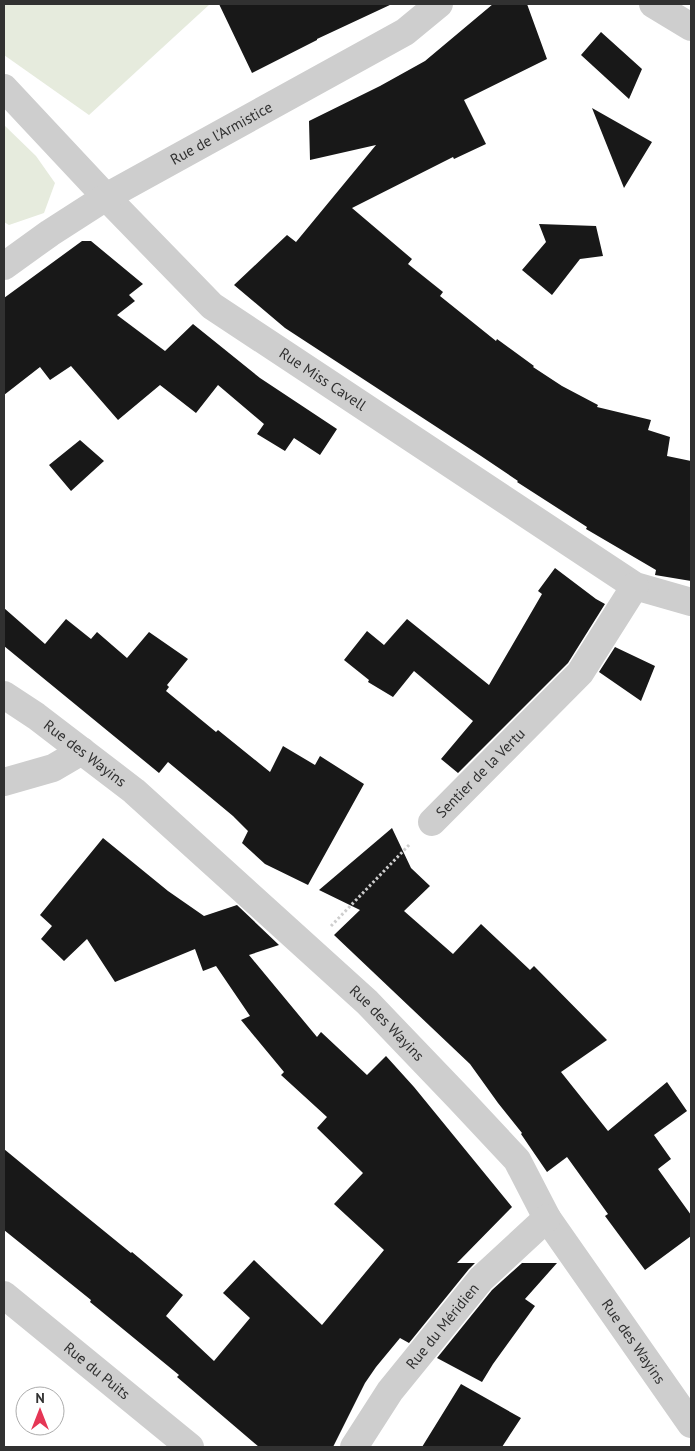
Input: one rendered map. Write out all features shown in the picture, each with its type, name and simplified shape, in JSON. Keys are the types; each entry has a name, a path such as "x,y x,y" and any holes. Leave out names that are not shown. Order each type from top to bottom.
{"street":[{"name":"Rue de l'Armistice","path":"4,266 50,233 106,197 406,32 439,4"},
{"path":"653,4 691,28"},
{"name":"Rue Miss Cavell","path":"4,88 212,306 635,586 691,602"},
{"name":"Sentier de la Vertu","path":"432,822 580,673 635,586"},
{"name":"Rue des Wayins","path":"4,695 36,716 134,791 309,948 367,1002 517,1160 547,1218 691,1424"},
{"path":"4,782 53,768 82,751"},
{"name":"Rue du Méridien","path":"354,1447 390,1391 481,1279 547,1218"},
{"name":"Rue du Puits","path":"4,1295 190,1447"}],"path":[{"name":"Sentier de la Vertu","path":"309,948 432,822"}],"shaded area":[{"path":"4,4 210,4 89,115 4,55"},
{"path":"4,125 36,156 55,183 44,213 9,225 4,222"}],"building":[{"path":"219,4 392,4 317,39 252,73"},
{"path":"493,4 527,4 547,59 464,100 486,144 454,159 453,157 352,208 412,259 408,264 443,292 440,296 496,341 497,339 533,367 562,386 598,405 597,407 651,420 648,430 670,437 667,456 691,461 691,581 655,575 656,570 586,529 587,527 517,482 481,456 285,328 234,285 287,235 296,242 376,145 310,160 309,121 380,86 425,61"},
{"path":"601,32 642,69 629,99 581,55"},
{"path":"592,108 652,142 624,188"},
{"path":"539,224 596,226 603,256 580,259 552,295 522,270 546,242"},
{"path":"82,241 91,241 143,284 129,295 135,301 117,315 165,351 193,324 260,378 337,429 320,455 294,438 285,451 257,434 264,424 218,385 196,413 160,385 118,420 71,366 50,380 40,367 4,395 4,298"},
{"path":"80,440 104,461 71,491 49,465"},
{"path":"555,568 605,604 568,663 458,773 441,759 473,721 414,671 393,697 368,682 369,680 344,660 367,631 384,645 407,619 489,685 542,594 538,591"},
{"path":"4,608 45,644 66,619 91,639 97,632 127,658 149,632 188,659 167,685 169,687 166,691 216,732 218,730 270,772 283,746 315,765 320,756 364,784 308,885 265,864 242,843 248,831 233,816 168,762 159,773 4,646"},
{"path":"615,647 655,666 641,701 599,672"},
{"path":"392,828 411,868 430,886 404,911 453,954 481,924 530,970 534,966 607,1040 561,1072 608,1131 667,1082 687,1111 654,1135 671,1159 658,1169 691,1215 691,1236 645,1270 605,1216 608,1214 567,1157 547,1172 522,1133 470,1064 334,935 360,910 319,890"},
{"path":"103,838 168,891 204,916 237,905 279,945 249,955 317,1037 321,1032 367,1075 386,1056 414,1087 512,1207 457,1263 475,1263 409,1343 400,1338 376,1367 365,1383 333,1447 259,1447 177,1377 179,1375 90,1302 91,1300 4,1230 4,1149 183,1295 166,1316 214,1361 250,1318 223,1293 254,1260 322,1325 384,1250 334,1204 363,1173 317,1128 327,1117 281,1075 284,1072 241,1020 250,1016 216,966 203,971 195,949 115,982 87,939 64,961 41,939 52,926 40,915"},
{"path":"522,1263 557,1263 525,1299 535,1306 482,1382 437,1358 492,1290"},
{"path":"461,1384 521,1418 502,1447 422,1447"}]}
